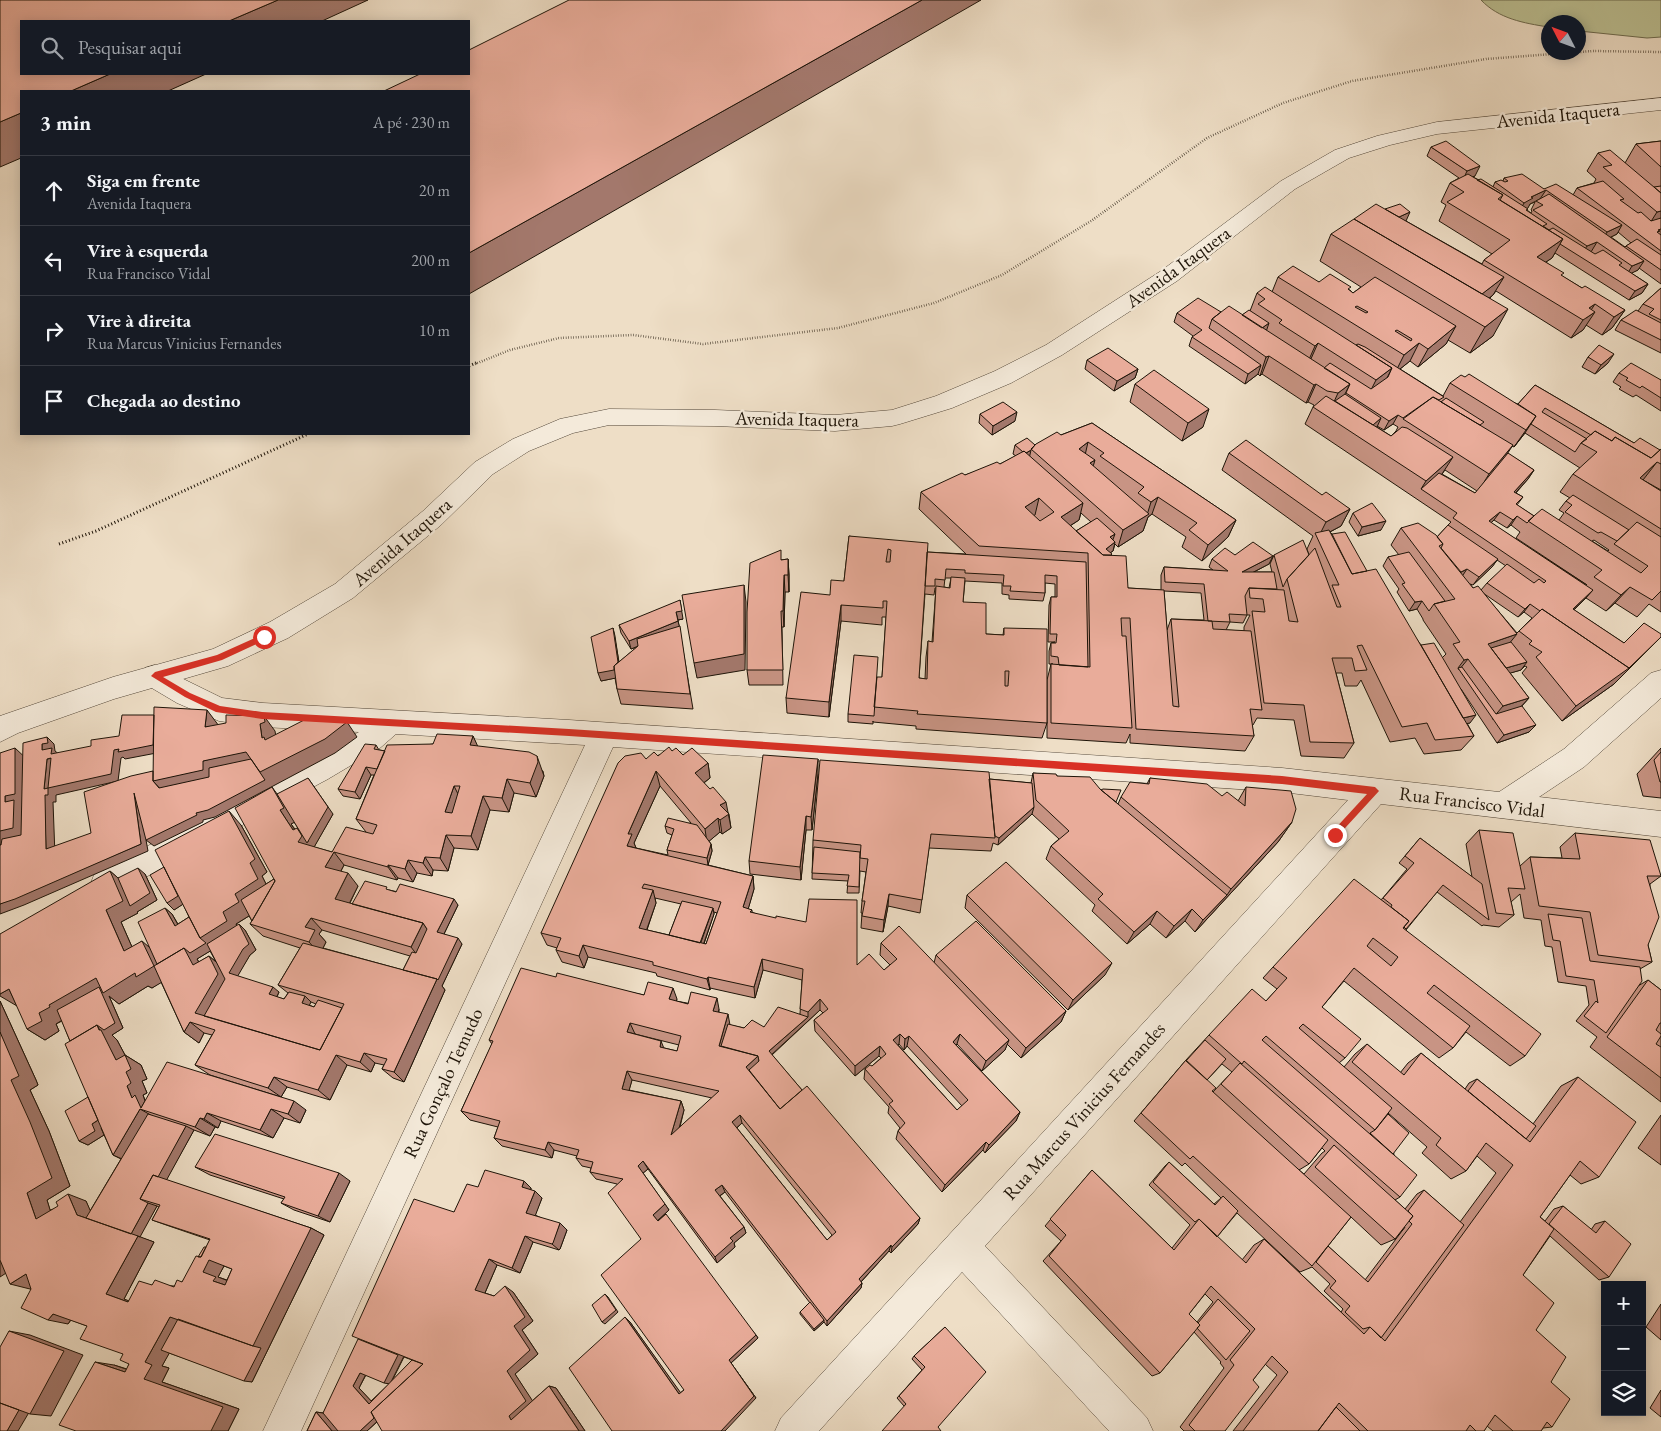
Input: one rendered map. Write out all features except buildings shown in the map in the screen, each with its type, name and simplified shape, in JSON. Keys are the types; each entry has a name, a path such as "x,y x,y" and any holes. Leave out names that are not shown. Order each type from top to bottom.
{"street":[{"name":"Avenida Itaquera","path":"0,730 113,688 219,658 279,630 344,591 432,518 484,468 521,445 568,425 609,417 715,418 835,423 892,418 952,399 1003,377 1054,350 1169,276 1288,185 1342,154 1384,140 1437,128 1661,104"},
{"name":"Rua Francisco Vidal","path":"155,676 187,695 219,709 262,715 604,734 1282,780 1661,824"},
{"path":"1502,806 1574,758 1661,681"},
{"path":"83,896 310,775 370,740 391,722"},
{"name":"Rua Gonçalo Temudo","path":"282,1431 604,734"},
{"name":"Rua Marcus Vinicius Fernandes","path":"794,1431 1375,791"},
{"path":"962,1246 1134,1431"}],"path":[{"path":"470,366 510,350 559,338 633,335 703,344 838,328 934,303 1002,276 1091,221 1207,138 1283,103 1352,81 1486,59 1593,52 1661,52"},
{"path":"59,544 96,531 306,435"}],"green space":[{"path":"1481,0 1661,0 1661,37 1647,38 1586,32 1586,15 1541,15 1541,26 1530,24 1504,16"}],"route":[{"path":"264,637 219,658 155,676 187,695 219,709 262,715 569,732 1124,771 1282,780 1375,791 1335,835"}]}
